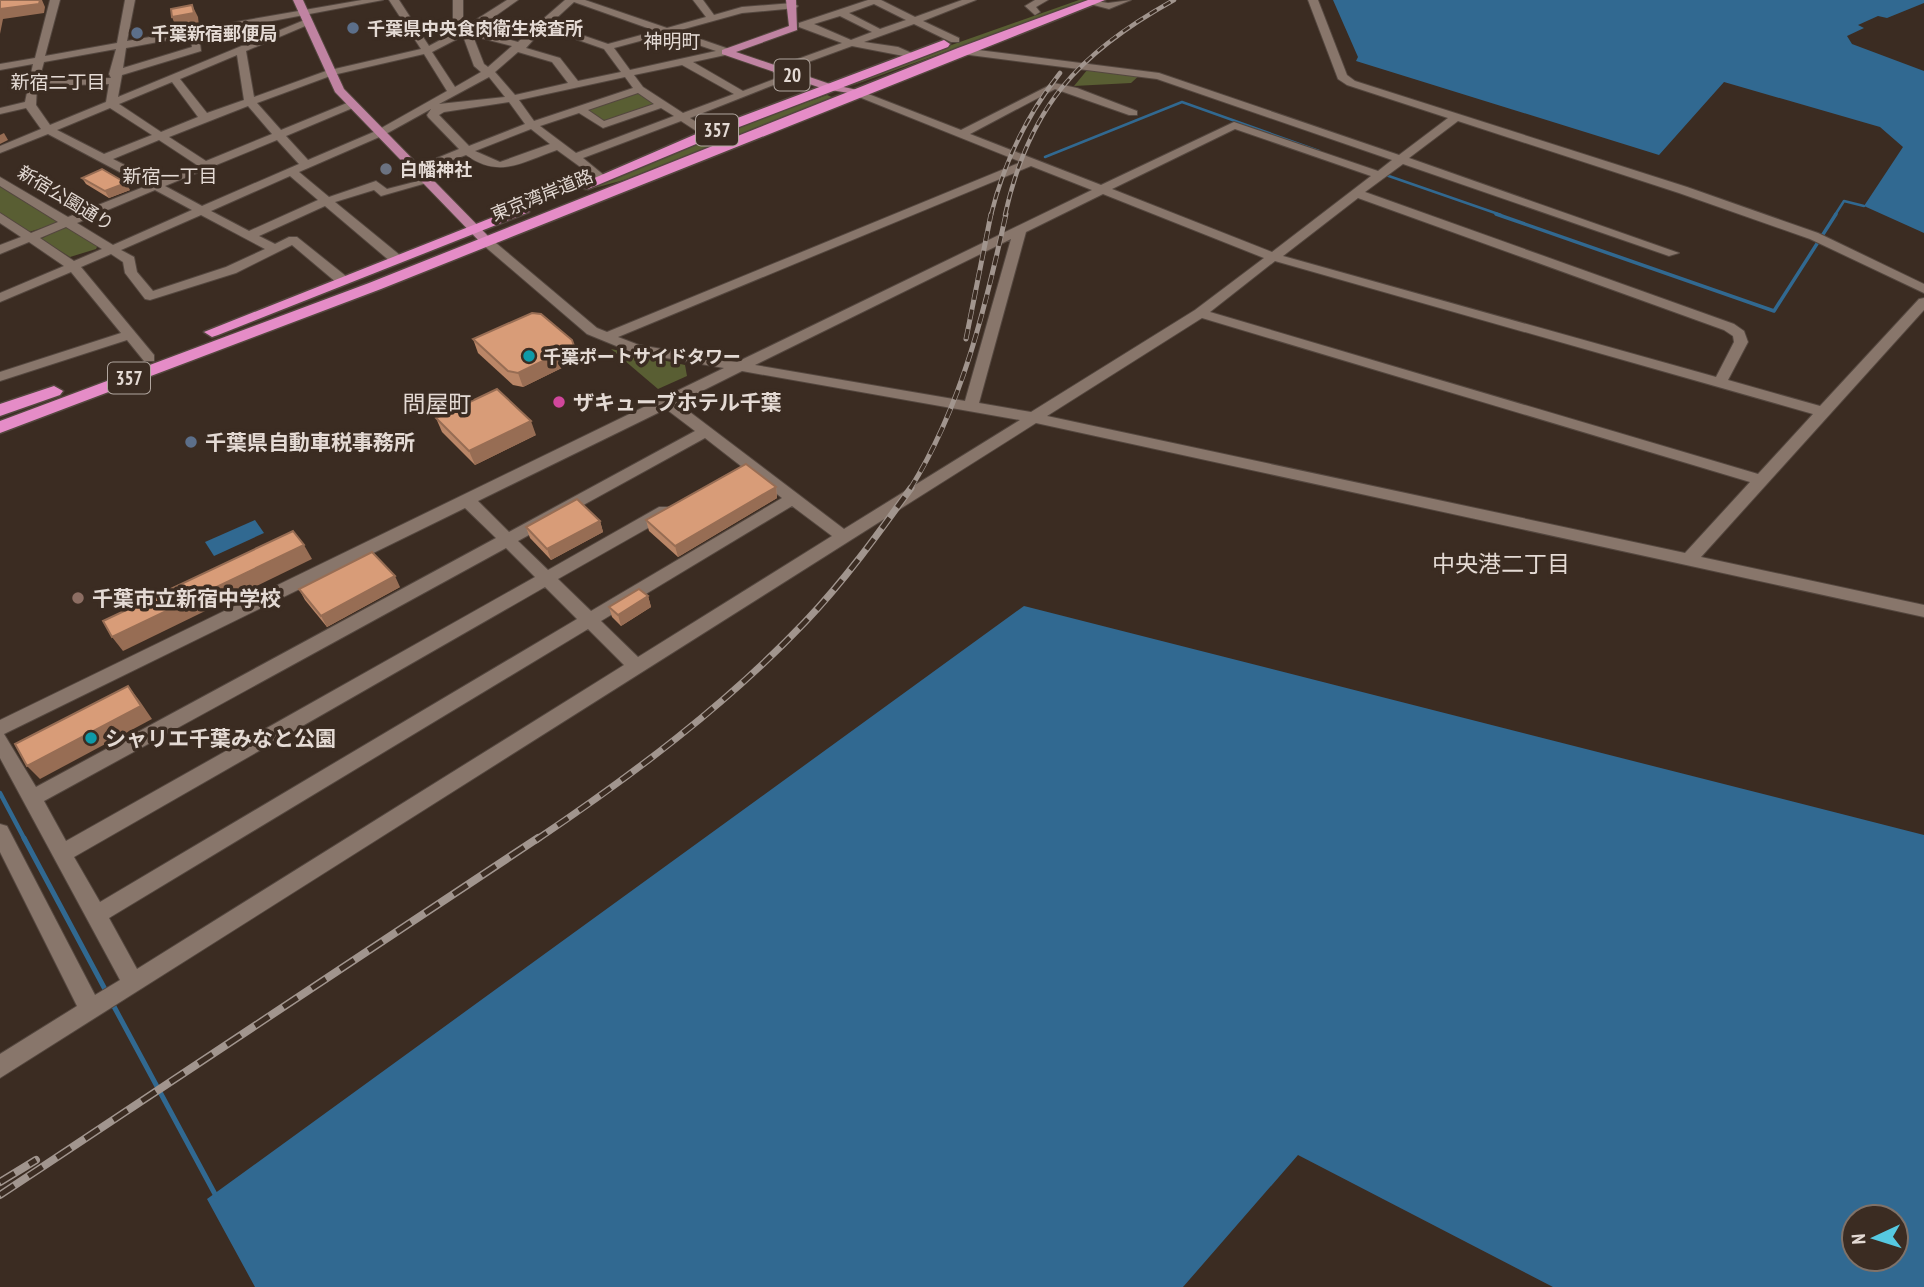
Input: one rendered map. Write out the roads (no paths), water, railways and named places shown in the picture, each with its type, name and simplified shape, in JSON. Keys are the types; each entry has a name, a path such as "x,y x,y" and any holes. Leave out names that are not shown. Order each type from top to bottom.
{"highway":[{"name":"東京湾岸道路","path":"0,427 258,330 858,93 1039,6 1068,0"},
{"name":"東京湾岸道路","path":"571,190 909,56 958,46 1096,1"},
{"name":"東京湾岸道路","path":"0,418 536,204"},
{"name":"357","path":"0,439 258,330"},
{"name":"357","path":"0,410 102,377"}],"main road":[{"path":"298,0 330,74 351,105 486,241"},
{"path":"792,3 796,25"},
{"name":"20","path":"726,52 790,30 796,25"},
{"name":"20","path":"726,52 828,87 858,93"}],"street":[{"path":"55,0 29,104 34,115 49,130 152,187 273,248"},
{"path":"111,104 130,0"},
{"path":"0,66 194,32 305,18 364,1 378,0"},
{"path":"394,0 454,93"},
{"path":"458,0 458,23 466,31 479,66 489,72 532,125 601,178"},
{"path":"103,159 249,101 330,74 426,51 466,31 513,0"},
{"path":"0,298 436,107 521,48 573,0 726,52"},
{"path":"698,0 712,19"},
{"path":"777,70 971,0"},
{"path":"1096,1 1109,6 1126,0"},
{"path":"1313,0 1345,80 1683,190 1820,239 1924,289"},
{"path":"796,25 808,24 874,1 914,20 958,46 1143,72 1673,253"},
{"path":"483,20 541,27 608,47 742,10 792,3"},
{"path":"842,13 880,33"},
{"path":"0,150 241,50 305,18"},
{"path":"808,24 850,43 898,50 909,56"},
{"path":"466,31 556,60 575,85"},
{"path":"194,32 197,49"},
{"path":"608,47 639,89 708,134"},
{"path":"33,83 114,78 197,49 223,57"},
{"path":"241,50 249,101 306,165"},
{"path":"436,107 511,99 726,52"},
{"path":"685,62 743,95"},
{"path":"573,158 794,75"},
{"path":"174,78 205,118"},
{"path":"961,134 1046,88 1055,86 1073,90 1133,113"},
{"path":"250,235 327,201 376,185 384,193 468,151 532,125 639,89"},
{"path":"858,93 1270,256 1824,412"},
{"path":"0,111 29,104"},
{"path":"111,104 157,137 205,165"},
{"path":"0,250 351,105"},
{"path":"580,109 603,125 661,105"},
{"path":"436,107 432,115 468,151 492,166 501,166 556,146"},
{"path":"0,1067 1199,313 1243,282 1270,256 1358,194 1455,118"},
{"path":"0,728 1234,125 1384,174"},
{"path":"604,338 1030,162"},
{"path":"292,172 396,259"},
{"name":"新宿公園通り","path":"0,181 113,248"},
{"path":"1358,194 1729,327 1739,334 1741,342 1720,382"},
{"path":"0,218 73,266 149,358"},
{"path":"971,406 1020,230"},
{"path":"113,248 130,260 131,273 150,296 231,270 293,240 342,280"},
{"path":"486,241 579,321 604,338 636,349 1032,417 1924,611"},
{"path":"1688,560 1924,302"},
{"path":"1199,313 1762,480"},
{"path":"0,377 128,335"},
{"path":"668,403 705,432 741,468 792,499 844,537"},
{"path":"32,798 705,432"},
{"path":"96,915 792,499"},
{"path":"468,501 636,666"},
{"path":"63,853 676,505"},
{"path":"0,740 96,915 127,987"},
{"path":"0,832 95,1006"}],"water":[{"path":"1333,0 1924,0 1924,3 1887,18 1878,16 1858,25 1864,28 1847,36 1852,44 1924,71 1924,233 1864,206 1903,147 1880,127 1724,82 1659,155 1356,61 1358,57"},
{"path":"255,520 264,533 214,556 205,542"},
{"path":"1024,606 1924,835 1924,1287 1553,1287 1298,1155 1183,1287 255,1287 207,1199"}],"waterway":[{"path":"1045,157 1182,102 1319,151"},
{"path":"1383,174 1501,215"},
{"path":"1835,215 1844,201 1864,206"},
{"path":"1496,214 1774,311 1836,214"},
{"path":"0,793 25,840"},
{"path":"24,838 107,993"},
{"path":"111,1001 216,1196"}],"railway":[{"path":"1005,215 1028,143 1062,87 1110,41 1174,0"},
{"path":"991,215 1002,176 1018,140 1060,73"},
{"path":"966,339 991,214"},
{"path":"910,489 958,391 980,321 1006,214"},
{"path":"536,840 607,791 676,738 775,653 834,590 911,488"},
{"path":"0,1195 538,838"},
{"path":"0,1182 36,1160"}],"place":[{"name":"千葉県中央食肉衛生検査所","path":"353,28"},
{"name":"千葉新宿郵便局","path":"137,33"},
{"name":"白幡神社","path":"386,169"},
{"name":"千葉ポートサイドタワー","path":"529,356"},
{"name":"ザキューブホテル千葉","path":"559,402"},
{"name":"千葉県自動車税事務所","path":"191,442"},
{"name":"千葉市立新宿中学校","path":"78,598"},
{"name":"シャリエ千葉みなと公園","path":"91,738"}],"district":[{"name":"神明町","path":"672,41"},
{"name":"新宿二丁目","path":"58,82"},
{"name":"新宿一丁目","path":"170,176"},
{"name":"問屋町","path":"437,403"},
{"name":"中央港二丁目","path":"1501,563"}]}
